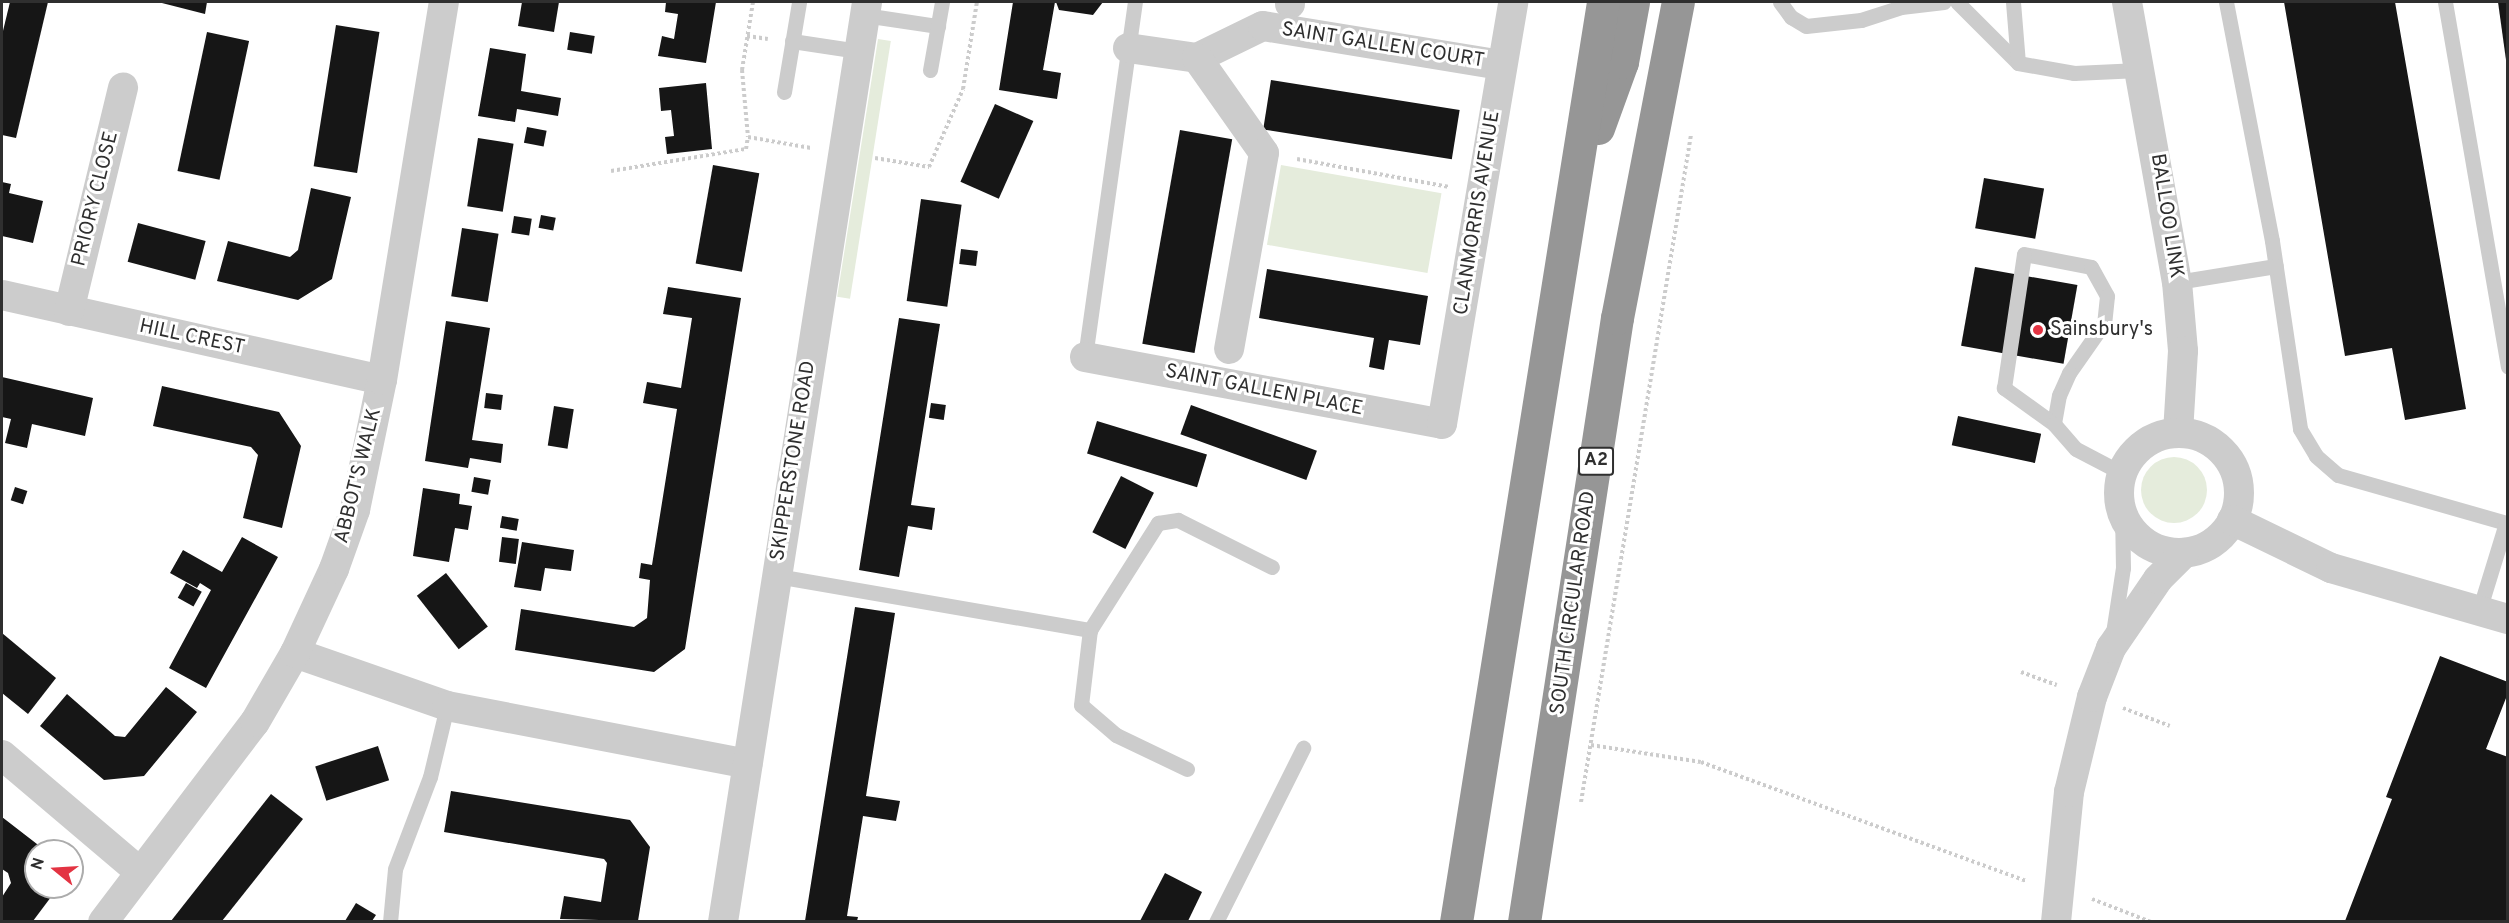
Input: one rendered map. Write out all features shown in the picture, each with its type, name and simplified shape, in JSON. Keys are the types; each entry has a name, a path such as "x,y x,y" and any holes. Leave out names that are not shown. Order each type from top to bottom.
{"highway":[{"path":"1456,921 1603,2"},
{"path":"1571,200 1622,62 1633,2"},
{"name":"SOUTH CIRCULAR ROAD","path":"1524,921 1617,318 1677,2"}],"street":[{"name":"ABBOT'S WALK","path":"104,921 255,722 295,653 334,569 355,510 382,380 444,2"},
{"name":"CLANMORRIS AVENUE","path":"1443,424 1513,2"},
{"name":"BALLOO LINK","path":"2127,2 2177,282 2183,351 2178,433"},
{"name":"SKIPPERSTONE ROAD","path":"723,921 866,8"},
{"name":"SAINT GALLEN COURT","path":"1197,58 1263,27 1502,65"},
{"path":"1128,48 1197,58 1264,153 1229,349"},
{"name":"PRIORY CLOSE","path":"69,311 123,87"},
{"name":"HILL CREST","path":"2,295 382,380"},
{"name":"SAINT GALLEN PLACE","path":"1085,357 1443,424"},
{"path":"2178,433 2204,438 2221,450 2233,466 2238,484 2232,520 2220,537 2204,548 2184,553 2164,551 2146,544 2131,530 2122,512 2118,493 2122,473 2132,455 2146,442 2178,433"},
{"path":"2232,520 2331,568 2508,619"},
{"path":"2056,921 2076,750 2111,648 2158,579 2184,553"},
{"path":"295,653 447,706 747,764"},
{"path":"2,755 140,872"}],"lane":[{"path":"784,92 799,2"},
{"path":"930,70 942,2"},
{"path":"1085,357 1135,2"},
{"path":"1780,2 1791,17 1806,26 1861,20 1901,7 1944,2"},
{"path":"1957,2 2018,63 2074,73 2139,70"},
{"path":"2013,2 2018,63"},
{"path":"2226,2 2276,266 2300,429 2316,456 2338,475 2507,522 2479,611"},
{"path":"2445,2 2508,367"},
{"path":"866,8 938,26"},
{"path":"792,41 858,51"},
{"path":"2054,424 2059,395 2069,373 2104,323 2107,296 2091,267 2024,254 2004,387 2054,424 2076,449 2122,473"},
{"path":"2177,282 2276,266"},
{"path":"2111,648 2123,568 2122,512"},
{"path":"1187,769 1116,735 1081,705 1089,630 1158,523 1178,520 1272,567"},
{"path":"777,576 1089,630"},
{"path":"390,921 395,869 430,777 447,706"},
{"path":"1216,921 1303,748"}],"path":[{"path":"842,153 929,167 963,89 977,2"},
{"path":"1581,804 1692,131"},
{"path":"611,171 746,149 748,137"},
{"path":"1264,153 1481,193"},
{"path":"2021,672 2057,685"},
{"path":"2116,706 2170,726"},
{"path":"1591,745 1701,762 2036,885 2083,892 2151,921"}],"green space":[{"path":"878,39 891,41 850,299 837,297"},
{"path":"1281,165 1442,193 1427,273 1267,245"},
{"path":"2168,457 2180,457 2192,462 2202,472 2207,490 2205,503 2192,518 2180,523 2168,523 2156,518 2146,508 2141,496 2141,484 2146,472 2156,462"}],"building":[{"path":"10,2 48,2 16,138 2,135 2,35"},
{"path":"158,2 207,2 205,14"},
{"path":"522,2 559,2 554,32 518,26"},
{"path":"666,2 716,2 706,63 658,56 662,36 674,39 678,14 665,12"},
{"path":"1013,2 1055,2 1043,70 1061,73 1057,99 999,90"},
{"path":"1056,2 1103,2 1093,15 1059,10"},
{"path":"2284,2 2395,2 2466,409 2405,420 2392,348 2345,356"},
{"path":"2498,2 2508,2 2508,60 2506,60"},
{"path":"336,25 379,32 357,173 314,166"},
{"path":"207,32 249,41 220,180 177,171"},
{"path":"570,32 595,36 592,54 567,50"},
{"path":"490,48 526,54 521,91 561,98 558,116 517,109 515,122 478,116"},
{"path":"1271,80 1460,110 1452,159 1263,129"},
{"path":"706,83 712,149 667,154 665,137 674,136 671,110 661,111 659,88"},
{"path":"995,104 1033,121 999,199 960,182"},
{"path":"527,127 547,131 544,147 524,143"},
{"path":"1180,130 1232,139 1195,353 1142,344"},
{"path":"478,138 514,144 503,212 467,206"},
{"path":"713,165 759,173 742,272 696,263"},
{"path":"1984,178 2044,189 2035,239 1975,228"},
{"path":"2,182 11,184 9,193 43,201 33,243 2,236"},
{"path":"311,188 351,197 332,279 298,300 217,281 228,241 290,257 298,250"},
{"path":"921,199 962,205 947,307 907,301"},
{"path":"541,215 556,218 553,231 539,228"},
{"path":"514,216 532,219 529,236 511,233"},
{"path":"138,223 206,241 195,280 128,262"},
{"path":"462,228 499,234 488,302 451,296"},
{"path":"961,249 978,251 976,266 959,264"},
{"path":"1975,267 2077,285 2064,364 1961,346"},
{"path":"1267,269 1428,296 1420,345 1389,340 1384,370 1369,367 1374,338 1259,318"},
{"path":"668,287 741,298 685,649 654,672 515,650 521,609 634,627 647,618 650,580 639,578 641,563 652,565 677,409 643,403 647,382 681,388 692,318 663,314"},
{"path":"899,318 940,324 911,505 935,508 932,530 908,526 899,577 859,570"},
{"path":"446,321 490,328 472,440 503,444 501,463 470,458 468,468 425,461"},
{"path":"2,377 93,398 85,436 32,424 27,448 5,443 11,419 2,417"},
{"path":"162,386 279,412 301,446 282,528 243,518 258,455 251,447 153,426"},
{"path":"486,393 503,395 501,410 484,408"},
{"path":"931,403 946,405 944,420 929,418"},
{"path":"1191,405 1317,451 1306,480 1180,434"},
{"path":"554,406 574,409 567,449 548,446"},
{"path":"1958,416 2041,434 2035,463 1952,445"},
{"path":"1097,421 1207,455 1197,487 1087,454"},
{"path":"1121,476 1154,493 1125,549 1092,532"},
{"path":"474,477 491,480 488,495 471,492"},
{"path":"15,487 27,491 23,504 11,500"},
{"path":"423,488 460,494 459,504 472,506 468,530 455,528 449,562 413,556"},
{"path":"502,516 519,519 517,531 500,528"},
{"path":"242,537 278,557 206,688 169,668 211,590 200,583 197,588 170,573 183,550 222,572"},
{"path":"502,537 519,539 516,564 499,562"},
{"path":"522,542 574,550 571,571 545,568 541,591 514,587"},
{"path":"446,573 488,627 459,649 417,596"},
{"path":"186,583 202,592 194,607 178,598"},
{"path":"855,607 895,613 866,796 900,801 896,821 863,816 847,916 858,917 857,921 805,921"},
{"path":"2,633 56,678 28,714 2,693"},
{"path":"2440,656 2508,682 2508,693 2486,749 2508,757 2508,921 2345,921 2392,799 2386,797"},
{"path":"166,687 197,712 144,776 104,780 40,726 67,694 115,736 125,737"},
{"path":"378,746 389,780 326,801 315,766"},
{"path":"451,791 630,820 650,847 638,921 560,919 564,896 601,902 607,863 604,859 444,832"},
{"path":"271,794 303,819 222,921 171,921"},
{"path":"2,817 30,839 24,839 24,899 50,899 33,921 2,921 2,897 11,883 8,873 2,869"},
{"path":"1165,873 1202,892 1188,921 1140,921"},
{"path":"356,903 376,915 372,921 345,921"}],"place":[{"name":"Sainsbury's","path":"2038,330"}]}
